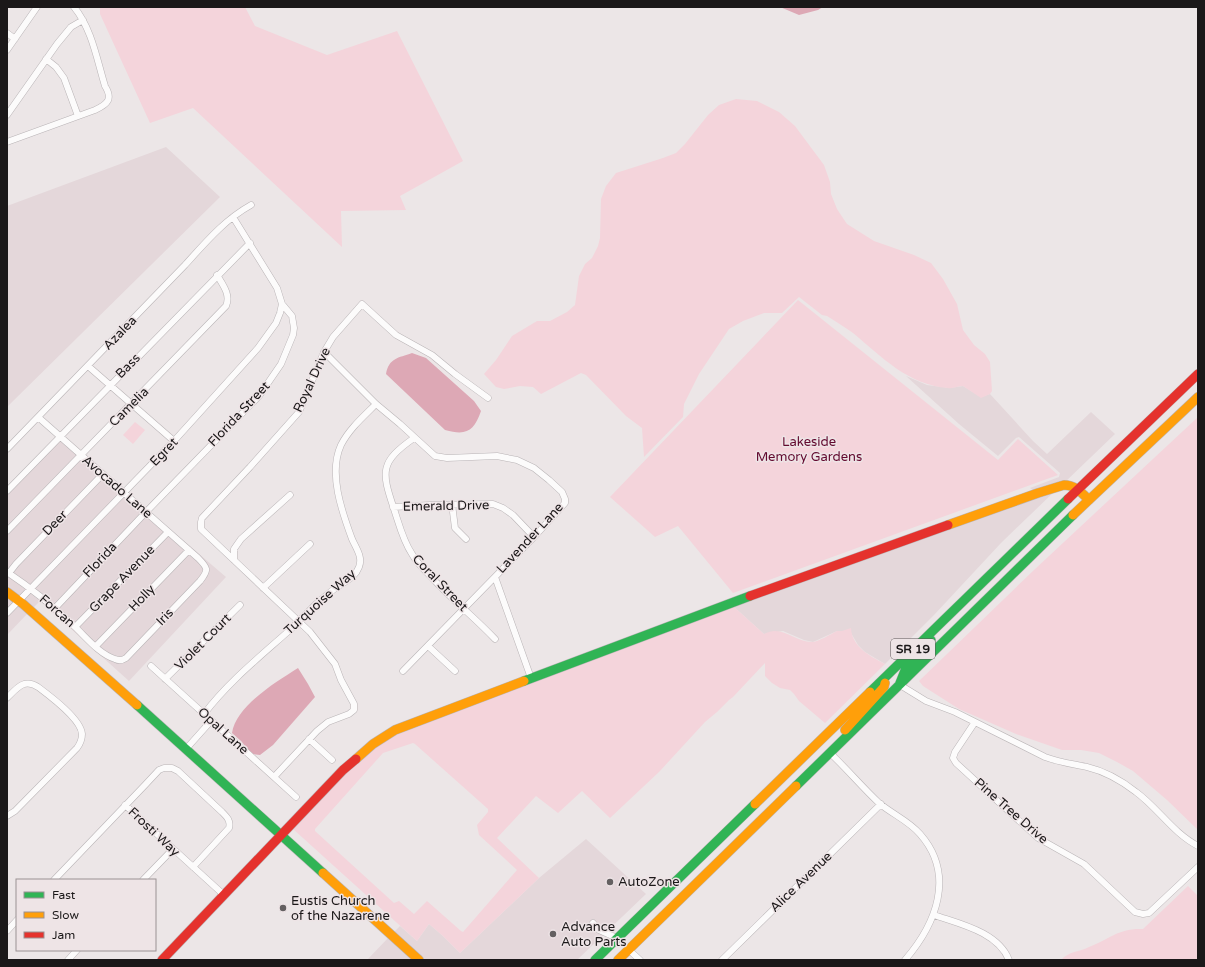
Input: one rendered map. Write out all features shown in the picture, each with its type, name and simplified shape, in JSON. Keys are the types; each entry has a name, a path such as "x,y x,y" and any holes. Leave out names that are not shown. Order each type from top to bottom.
{"main road":[{"name":"SR 19","path":"594,960 1198,374"},
{"name":"SR 19","path":"618,960 1089,500 1198,397"},
{"path":"162,960 343,770 360,754 386,735 417,721 785,583 999,506 1060,486 1068,485 1089,500"},
{"path":"7,592 186,749 420,960"},
{"path":"900,685 906,668 954,615 958,606"},
{"path":"801,782 807,770 884,687 888,674"},
{"path":"617,938 620,944 618,960"}],"street":[{"path":"7,50 37,7"},
{"path":"7,142 36,133 101,107 106,103 110,96 105,86 93,44 83,20 74,7"},
{"path":"7,115 46,59 71,27 83,20"},
{"path":"7,33 15,39"},
{"path":"46,59 61,72 78,116"},
{"name":"Azalea","path":"7,449 185,265 208,239 233,217 251,205"},
{"name":"Florida Street","path":"146,512 259,396 277,372 293,335 294,328 292,316 282,304 277,288 233,217"},
{"name":"Bass","path":"7,491 59,436 250,243"},
{"name":"Camelia","path":"7,531 226,306 228,302 227,294 217,275"},
{"name":"Egret","path":"7,613 174,441 262,342 276,322 280,314 282,304"},
{"name":"Royal Drive","path":"309,739 323,726 349,714 354,710 354,704 332,660 300,621 263,588 202,529 201,522 206,514 299,412 324,352 333,337 362,304 396,335 432,355 454,374 488,398"},
{"name":"Lavender Lane","path":"324,352 376,404 400,424 431,454 438,457 447,458 508,457 528,464 549,480 566,499 565,503 534,536 403,671"},
{"path":"88,366 174,441"},
{"name":"Turquoise Way","path":"204,714 225,689 332,591 354,576 359,567 360,557 350,534 339,496 336,471 337,460 345,438 353,427 376,404"},
{"name":"Avocado Lane","path":"38,417 102,475 197,557"},
{"name":"Coral Street","path":"414,438 391,458 385,470 388,492 405,540 411,553 430,575 494,639"},
{"name":"Deer","path":"8,572 102,475"},
{"path":"234,560 234,549 242,539 290,496"},
{"path":"452,504 455,528 466,539"},
{"name":"Emerald Drive","path":"393,507 452,504 493,504 513,515 534,536"},
{"name":"Florida","path":"55,608 146,512"},
{"name":"Grape Avenue","path":"75,627 168,532"},
{"path":"263,588 310,544"},
{"name":"Holly","path":"96,646 189,550"},
{"name":"Iris","path":"104,653 115,660 126,658 206,574 206,566 197,557"},
{"name":"Forcan","path":"8,572 55,608 104,653"},
{"path":"495,576 531,678"},
{"name":"Violet Court","path":"165,679 240,605"},
{"path":"428,646 455,671"},
{"name":"Opal Lane","path":"151,666 296,796"},
{"path":"7,698 20,686 29,683 33,684 73,718 78,724 82,734 77,748 15,811 7,816"},
{"path":"900,685 926,701 974,722 1054,761 1088,767 1108,775 1136,791 1182,836 1198,846"},
{"path":"186,749 211,721"},
{"name":"Pine Tree Drive","path":"974,722 955,752 953,758 956,763 1038,838 1084,864 1135,912 1143,914 1149,913 1198,867"},
{"path":"274,776 309,739 332,760"},
{"path":"830,753 881,804 912,826 919,833 930,848 936,862 939,883 938,901 934,915 918,944 905,960"},
{"path":"125,805 155,774 164,768 168,767 178,771 222,812 230,823 228,828 193,867"},
{"name":"Alice Avenue","path":"722,960 881,804"},
{"name":"Frosti Way","path":"55,879 125,805 224,895"},
{"path":"144,879 173,849"},
{"path":"934,915 984,934 1000,946 1009,960"},
{"path":"7,931 16,921"},
{"path":"593,923 599,930 617,938"},
{"path":"629,950 640,960"},
{"path":"68,960 76,951"}],"shaded area":[{"path":"780,7 823,7 818,10 799,15"},
{"path":"166,147 220,197 7,407 7,206"},
{"path":"412,353 426,358 474,401 481,411 476,423 469,430 464,432 453,432 445,430 386,374 389,365 395,359"},
{"path":"906,376 927,385 950,388 963,386 981,397 990,394 1047,454 1091,412 1115,434 1064,483 1034,491 1030,488 1059,477 1060,473 1019,437 1016,438 998,456 959,424"},
{"path":"61,436 226,577 129,681 40,601 33,608 7,588 7,492"},
{"path":"1056,490 1001,543 934,615 885,664 865,652 858,645 851,633 837,631 813,642 804,640 783,631 764,634 733,606"},
{"path":"7,596 28,613 7,635"},
{"path":"298,668 315,697 273,745 260,755 252,754 232,733 235,723 241,713 258,696"},
{"path":"586,839 646,894 577,960 425,960 394,932 400,926 417,941 429,924 460,953 539,878"},
{"path":"389,937 415,960 367,960"}],"green space":[{"path":"100,7 245,7 255,26 327,55 397,31 463,161 400,196 406,210 341,211 342,247 193,108 150,123 100,14"},
{"path":"736,99 757,101 779,112 795,126 824,165 830,182 831,194 837,209 847,224 874,241 914,255 931,263 943,279 957,304 963,330 974,345 985,354 990,362 992,391 990,394 981,398 963,386 950,388 934,386 920,382 908,376 885,360 850,331 827,316 822,315 799,297 782,313 764,313 743,321 729,329 699,374 684,404 683,417 644,457 642,428 626,416 586,375 581,373 541,394 533,387 520,386 504,389 496,387 484,374 496,360 512,336 537,321 550,321 567,312 575,305 579,276 585,264 592,258 600,238 601,199 606,186 616,173 676,153 708,115 719,105"},
{"name":"Lakeside Memory Gardens","path":"798,300 998,460 1018,439 1058,475 733,593 678,526 655,537 610,497"},
{"path":"1198,417 1198,830 1167,800 1133,771 1117,762 1099,753 1081,750 1062,750 1016,734 959,709 923,686 919,681 1034,570"},
{"path":"135,422 145,430 133,444 123,435"},
{"path":"733,606 764,634 770,631 777,631 799,639 815,642 837,631 851,628 852,635 858,646 885,664 825,723 799,701 790,690 780,688 765,676 765,663 733,697 705,722 659,772 610,818 582,791 558,813 536,796 497,838 539,878 460,953 429,924 417,941 293,829 345,773 388,738","holes":["413,743 488,809 488,812 477,825 479,835 517,870 463,932 427,901 414,914 399,901 394,903 315,831 315,829 383,753"]},
{"path":"1188,886 1198,896 1198,960 1061,960 1071,953 1085,949 1120,932 1143,929"}],"traffic: fast":[{"path":"870,692 1068,499"},
{"path":"796,786 1073,515"},
{"path":"524,681 750,596"},
{"path":"900,683 906,668 931,640"},
{"path":"137,705 323,873"},
{"path":"595,960 755,804"}],"traffic: slow":[{"path":"1073,515 1198,397"},
{"path":"948,525 1064,485 1072,486 1089,500"},
{"path":"7,592 23,604 137,705"},
{"path":"356,759 373,744 395,730 524,681"},
{"path":"845,730 884,687 885,683"},
{"path":"755,804 870,692"},
{"path":"618,960 796,786"},
{"path":"323,873 419,960"}],"traffic: jam":[{"path":"1068,499 1198,374"},
{"path":"750,596 948,525"},
{"path":"162,960 343,770 356,759"}],"place":[{"name":"AutoZone","path":"610,882"},
{"name":"Eustis Church of the Nazarene","path":"283,908"},
{"name":"Advance Auto Parts","path":"553,934"}]}
